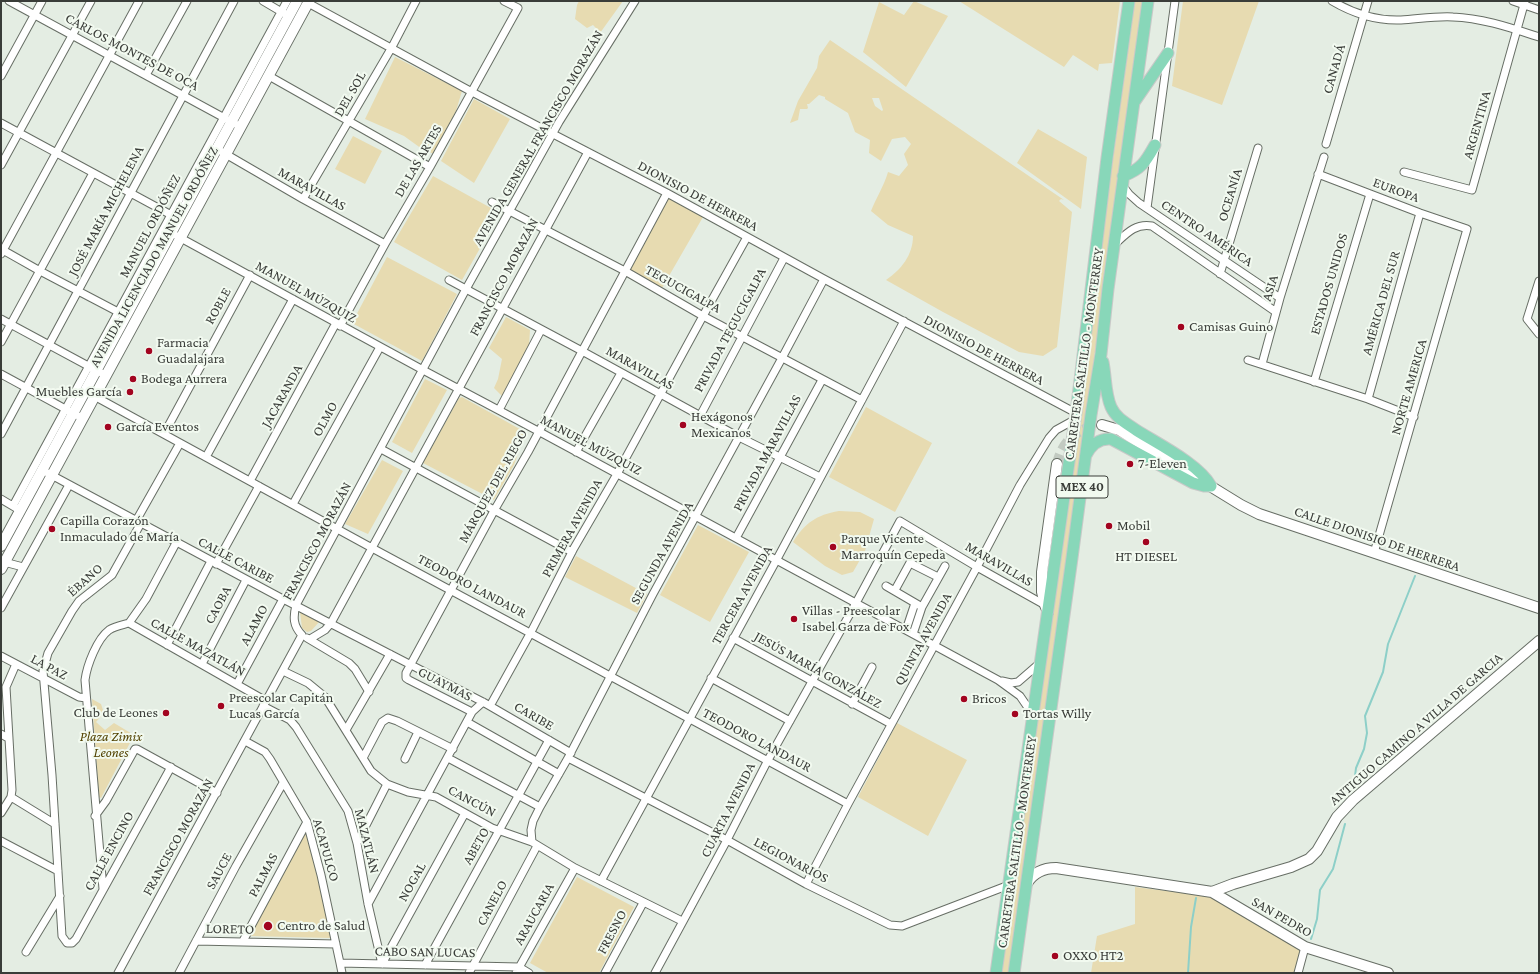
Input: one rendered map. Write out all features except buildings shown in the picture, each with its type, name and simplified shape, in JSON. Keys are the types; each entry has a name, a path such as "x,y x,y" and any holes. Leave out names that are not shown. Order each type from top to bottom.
{"main road":[{"name":"AVENIDA LICENCIADO MANUEL ORDÓÑEZ","path":"179,219 226,155 269,76 294,1"},
{"name":"CARRETERA SALTILLO - MONTERREY","path":"996,973 1047,608 1076,416 1107,158 1129,1"},
{"name":"CARRETERA SALTILLO - MONTERREY","path":"1014,973 1091,415 1101,354 1108,289 1148,1"},
{"name":"AVENIDA LICENCIADO MANUEL ORDÓÑEZ","path":"3,566 82,418 96,371 126,317 176,235 179,219 216,149 228,119 289,16 307,4"},
{"path":"1133,105 1168,53"},
{"path":"1123,180 1140,168 1155,145"},
{"path":"1101,354 1107,394 1115,414 1126,424 1196,468 1203,474 1211,486"},
{"name":"AVENIDA LICENCIADO MANUEL ORDÓÑEZ","path":"1,546 17,508 42,470 69,411 89,393"},
{"path":"1102,425 1119,430 1211,486"},
{"path":"1085,458 1090,448 1096,443 1106,438 1111,439 1193,483 1211,486"},
{"path":"1047,608 1041,585 1057,464"},
{"name":"CALLE DIONISIO DE HERRERA","path":"1211,486 1259,514 1539,608"},
{"name":"ANTIGUO CAMINO A VILLA DE GARCIA","path":"1212,892 1233,884 1291,867 1309,859 1317,852 1337,817 1353,800 1539,641"},
{"path":"1027,883 1032,876 1042,870 1056,868 1212,892"},
{"path":"1232,904 1229,898 1229,892 1233,884"},
{"name":"SAN PEDRO","path":"1212,892 1305,947 1388,973"}],"street":[{"name":"CARLOS MONTES DE OCA","path":"9,1 241,127"},
{"path":"1,76 42,1"},
{"path":"1,165 91,1"},
{"path":"126,317 2,251 139,1"},
{"path":"146,75 187,1"},
{"name":"JOSÉ MARÍA MICHELENA","path":"1,434 234,1"},
{"path":"263,1 289,16"},
{"name":"DIONISIO DE HERRERA","path":"294,1 307,4 552,134 667,193 1076,416"},
{"name":"DEL SOL","path":"303,199 392,48 416,1"},
{"name":"DE LAS ARTES","path":"338,324 430,167 518,8 504,1"},
{"name":"AVENIDA GENERAL FRANCISCO MORAZÁN","path":"466,290 552,134 634,1"},
{"path":"1148,208 1155,145 1175,1"},
{"path":"1332,1 1363,16 1388,20 1453,17 1490,23 1539,37"},
{"name":"CANADÁ","path":"1326,144 1368,1"},
{"path":"1513,1 1525,3 1539,10"},
{"name":"ARGENTINA","path":"1404,172 1472,190 1525,3"},
{"path":"269,76 430,167"},
{"name":"MANUEL ORDÓÑEZ","path":"126,317 179,219 228,119"},
{"path":"1,123 179,219"},
{"name":"OCEANÍA","path":"1220,274 1258,148"},
{"name":"MARAVILLAS","path":"216,149 385,244"},
{"name":"FRANCISCO MORAZÁN","path":"310,639 325,630 331,623 588,152"},
{"name":"ASIA","path":"1262,364 1280,298 1324,156"},
{"path":"1,342 93,173"},
{"name":"EUROPA","path":"1318,174 1420,213 1467,228"},
{"name":"CENTRO AMÉRICA","path":"1123,180 1134,198 1280,298"},
{"name":"MÁRQUEZ DEL RIEGO","path":"406,678 410,665 452,590 494,509 528,452 667,193"},
{"name":"ESTADOS UNIDOS","path":"1314,382 1370,194"},
{"name":"TEGUCIGALPA","path":"492,202 625,271 702,316 862,400"},
{"name":"AMÉRICA DEL SUR","path":"1368,399 1420,213"},
{"name":"CENTRO AMÉRICA","path":"1114,245 1130,230 1141,225 1152,226 1276,312"},
{"name":"NORTE AMERICA","path":"1374,553 1467,228"},
{"name":"MANUEL MÚZQUIZ","path":"176,235 380,347 697,516 998,680 1020,696 1033,715"},
{"name":"PRIMERA AVENIDA","path":"472,712 486,704 530,632 572,552 617,474 659,394 747,237"},
{"name":"PRIVADA TEGUCIGALPA","path":"700,416 784,258"},
{"name":"ROBLE","path":"164,434 250,276"},
{"name":"SEGUNDA AVENIDA","path":"535,844 531,830 533,821 540,807 570,755 654,594 824,279"},
{"name":"MARAVILLAS","path":"449,280 739,437 820,477"},
{"path":"1539,281 1527,319 1539,334"},
{"name":"FRANCISCO MORAZÁN","path":"118,973 302,635 296,629 294,620 296,605 466,290"},
{"path":"206,457 293,299"},
{"path":"1,319 96,371 69,411 17,508 1,499"},
{"name":"TERCERA AVENIDA","path":"601,881 904,321"},
{"name":"JACARANDA","path":"250,481 338,324"},
{"path":"499,410 541,330"},
{"name":"OLMO","path":"293,504 380,347"},
{"path":"1248,360 1368,399 1414,417"},
{"path":"576,452 621,373"},
{"path":"1,374 82,418"},
{"name":"PRIVADA MARAVILLAS","path":"736,538 822,380"},
{"name":"TEODORO LANDAUR","path":"89,393 338,528 372,548 848,804"},
{"name":"QUINTA AVENIDA","path":"806,884 1020,486 1049,438 1056,430 1076,416"},
{"name":"ÉBANO","path":"67,943 62,936 43,671 44,663 64,622 79,601 112,575 180,443"},
{"path":"381,449 572,552"},
{"name":"CALLE CARIBE","path":"42,470 282,599 486,704"},
{"path":"1,608 69,485"},
{"path":"167,645 213,562 259,486"},
{"name":"MARAVILLAS","path":"900,520 1047,608"},
{"name":"CUARTA AVENIDA","path":"655,973 727,840 768,760 856,603 900,520"},
{"path":"129,623 146,598 176,543"},
{"path":"895,590 911,561 938,577"},
{"path":"3,566 24,567"},
{"path":"913,634 922,607 945,566"},
{"name":"CAOBA","path":"202,664 246,580"},
{"path":"886,586 922,607"},
{"name":"ALAMO","path":"237,684 282,599"},
{"path":"906,630 915,603"},
{"name":"CALLE MAZATLÁN","path":"86,698 86,670 89,661 103,635 115,626 129,623 237,684 265,703"},
{"path":"302,635 349,663 355,669 369,692"},
{"name":"JESÚS MARÍA GONZÁLEZ","path":"733,638 891,724"},
{"path":"346,730 390,654"},
{"name":"LA PAZ","path":"1,656 79,697 86,698"},
{"name":"MANUEL MÚZQUIZ","path":"998,680 1011,683 1018,682 1040,663"},
{"path":"1,813 11,797 12,781 8,738 6,687 16,664"},
{"path":"852,704 872,667"},
{"name":"CANCÚN","path":"283,671 308,684 325,697 370,771 387,784 408,792 436,797 492,828 535,844 575,868 682,922"},
{"name":"GUAYMAS","path":"406,678 472,712"},
{"path":"711,678 790,721"},
{"path":"86,698 95,816 103,890"},
{"name":"MAZATLÁN","path":"265,703 290,720 296,727 346,806 357,843 368,904 382,964"},
{"name":"CARIBE","path":"486,704 549,740 570,755"},
{"path":"368,904 472,712"},
{"path":"363,758 382,722 388,718 452,749"},
{"path":"467,722 559,774"},
{"path":"405,758 418,732"},
{"path":"1,734 8,738"},
{"name":"ABETO","path":"425,965 518,796 538,763 549,740"},
{"name":"ACAPULCO","path":"245,741 265,752 307,822 321,875 340,963"},
{"path":"95,816 106,801 135,749 138,749 217,792"},
{"name":"LEGIONARIOS","path":"570,755 806,884 885,924 902,926 1009,885"},
{"path":"448,758 540,807"},
{"name":"CALLE ENCINO","path":"67,943 72,943 76,939 171,767"},
{"name":"SAUCE","path":"179,973 236,866 283,783"},
{"path":"357,843 387,784"},
{"path":"11,797 55,824"},
{"name":"NOGAL","path":"382,964 465,813"},
{"name":"PALMAS","path":"243,941 307,822"},
{"path":"1,841 58,871"},
{"name":"CANELO","path":"471,970 535,844"},
{"name":"ARAUCARIA","path":"518,970 575,868"},
{"path":"26,952 60,896"},
{"name":"FRESNO","path":"605,973 643,903"},
{"name":"LORETO","path":"196,941 336,944"},
{"path":"1298,973 1305,947"},
{"path":"340,963 342,973"},
{"name":"CABO SAN LUCAS","path":"340,963 425,965 471,970 518,970"},
{"path":"518,970 529,973"}],"green space":[{"path":"579,1 623,1 600,33 595,31 596,28 593,25 587,28 575,19"},
{"path":"914,1 948,16 906,87 863,52 879,2 904,15"},
{"path":"959,1 1120,1 1112,63 1099,64 1098,71 1073,55 1064,67"},
{"path":"1135,1 1143,1 1010,973 1001,973 1073,477 1112,166"},
{"path":"1183,1 1259,1 1222,105 1172,86"},
{"path":"830,40 1064,200 1061,199 1059,201 1072,212 1057,347 1043,356 1019,352 886,280 897,272 905,261 911,249 913,236 888,225 871,211 888,172 899,176 908,165 904,154 911,144 905,137 892,139 881,161 869,153 870,140 855,132 848,113 825,99 825,97 819,95 807,104 807,109 800,109 798,120 790,123 798,101 817,68 819,56","holes":["872,98 879,98 883,110 882,111 875,106"]},
{"path":"395,57 462,91 456,111 434,154 422,149 404,136 365,119"},
{"path":"474,99 510,119 474,183 441,161"},
{"path":"1038,129 1087,157 1081,209 1017,163"},
{"path":"353,136 382,151 365,184 335,169"},
{"path":"433,176 500,213 462,280 394,242"},
{"path":"669,197 703,217 662,288 629,270"},
{"path":"387,257 457,294 422,361 352,323"},
{"path":"506,317 530,330 529,346 503,397 494,388 498,379 502,359 489,348"},
{"path":"425,379 447,390 412,453 392,442"},
{"path":"462,397 527,433 514,465 494,500 423,463 459,398"},
{"path":"866,407 932,443 895,512 829,477"},
{"path":"382,460 403,471 368,534 345,524"},
{"name":"Parque Vicente Marroquín Cepeda","path":"839,511 860,512 874,519 865,551 853,572 842,575 825,566 793,542 797,535 812,521 824,515"},
{"path":"698,525 749,552 710,622 660,595"},
{"path":"576,556 647,594 637,613 565,577"},
{"path":"300,612 319,622 311,631 307,632 302,628"},
{"name":"Plaza Zimix Leones","path":"92,699 101,704 104,713 96,722 105,730 114,723 139,738 136,743 131,741 101,798 99,797"},
{"path":"897,723 967,760 928,836 858,797"},
{"path":"306,831 332,938 248,936"},
{"path":"577,877 634,907 599,973 548,973 530,963"},
{"path":"1135,887 1215,897 1299,948 1300,952 1294,973 1091,973 1097,936 1135,924"}],"waterway":[{"path":"1354,784 1356,768 1364,749 1367,733 1365,716 1383,672 1388,644 1415,576"},
{"path":"1311,939 1317,919 1320,890 1333,869 1345,824"},
{"path":"1188,973 1191,927 1196,898"}],"tunnel":[{"path":"1057,464 1063,448 1072,437 1093,426 1102,425"}],"place":[{"name":"Camisas Guino","path":"1181,327"},
{"name":"Farmacia Guadalajara","path":"149,351"},
{"name":"Bodega Aurrera","path":"133,379"},
{"name":"Muebles García","path":"130,392"},
{"name":"Hexágonos Mexicanos","path":"683,425"},
{"name":"García Eventos","path":"108,427"},
{"name":"7-Eleven","path":"1130,464"},
{"name":"Mobil","path":"1109,526"},
{"name":"Capilla Corazón Inmaculado de María","path":"52,529"},
{"name":"HT DIESEL","path":"1146,542"},
{"name":"Parque Vicente Marroquín Cepeda","path":"833,547"},
{"name":"Villas - Preescolar Isabel Garza de Fox","path":"794,619"},
{"name":"Bricos","path":"964,699"},
{"name":"Preescolar Capitán Lucas García","path":"221,706"},
{"name":"Club de Leones","path":"166,713"},
{"name":"Tortas Willy","path":"1015,714"},
{"name":"Centro de Salud","path":"268,926"},
{"name":"OXXO HT2","path":"1055,956"}]}
